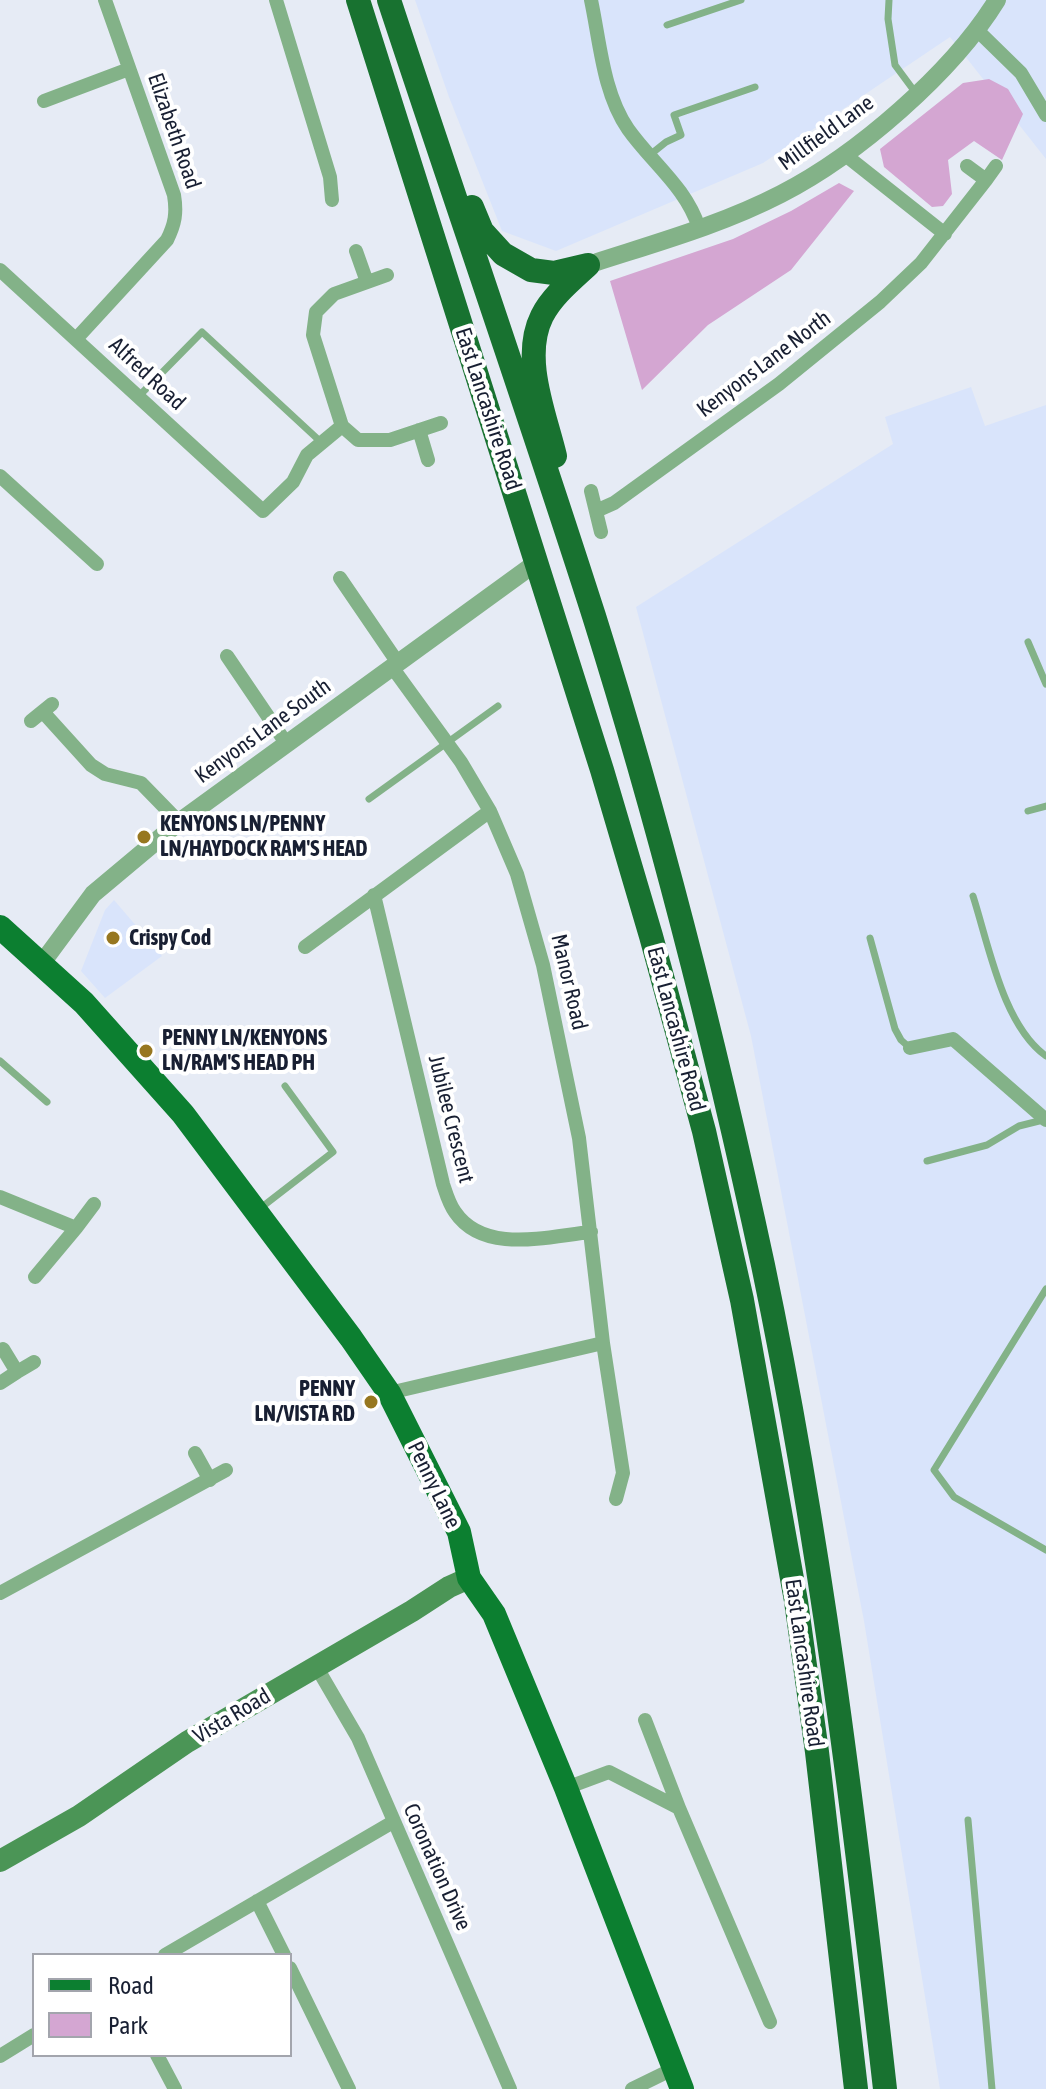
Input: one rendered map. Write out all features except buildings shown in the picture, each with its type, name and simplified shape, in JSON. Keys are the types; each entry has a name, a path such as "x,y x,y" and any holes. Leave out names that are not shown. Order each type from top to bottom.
{"highway":[{"name":"East Lancashire Road","path":"358,0 629,860 704,1131 742,1300 796,1601 856,2089"},
{"name":"East Lancashire Road","path":"389,0 594,618 682,928 732,1132 791,1406 826,1615 862,1883 885,2089"},
{"path":"397,23 482,231 503,254 531,270 554,273 593,264"},
{"path":"593,264 552,301 542,316 533,349 533,368 594,618"}],"main road":[{"name":"Penny Lane","path":"0,927 84,1003 183,1114 389,1393 459,1532 469,1578 494,1614 566,1788 679,2078"},
{"name":"Vista Road","path":"1,1858 79,1816 187,1742 469,1578"}],"street":[{"name":"Elizabeth Road","path":"76,339 167,240 175,225 174,195 105,0"},
{"path":"276,0 330,177 332,200"},
{"path":"591,0 614,100 629,130 687,199 699,228"},
{"name":"Millfield Lane","path":"593,264 699,228 781,195 844,154 944,70 978,31 997,0"},
{"path":"978,31 1021,73 1046,115"},
{"path":"44,101 129,69"},
{"path":"844,154 945,234"},
{"path":"967,166 986,180"},
{"name":"Kenyons Lane North","path":"596,511 614,503 779,384 880,302 921,263 996,166"},
{"path":"356,251 367,282"},
{"name":"Alfred Road","path":"0,270 263,511 293,482 307,455 322,443"},
{"path":"387,275 334,294 316,312 313,335 342,426 358,440 390,440 441,423"},
{"path":"322,443 342,426"},
{"path":"419,430 428,460"},
{"path":"0,476 97,564"},
{"path":"591,491 601,532"},
{"name":"Kenyons Lane South","path":"42,963 93,894 179,822 537,562"},
{"name":"Manor Road","path":"340,578 490,811 517,874 543,965 579,1138 603,1343 623,1473 616,1499"},
{"path":"227,656 286,743"},
{"path":"42,712 91,765 105,774 141,783 179,822"},
{"path":"305,947 490,811"},
{"name":"Jubilee Crescent","path":"374,895 443,1184 455,1214 480,1233 511,1240 591,1232"},
{"path":"910,1048 953,1039 1045,1120"},
{"path":"0,1197 76,1228"},
{"path":"35,1277 94,1204"},
{"path":"389,1393 603,1343"},
{"path":"3,1349 17,1372"},
{"path":"0,1383 34,1362"},
{"path":"195,1453 210,1480"},
{"path":"0,1593 226,1470"},
{"name":"Coronation Drive","path":"316,1666 358,1738 510,2089"},
{"path":"645,1720 770,2022"},
{"path":"566,1788 609,1772 679,1808"},
{"path":"168,1953 393,1822"},
{"path":"257,1901 283,1953"},
{"path":"292,1972 349,2089"},
{"path":"0,2056 32,2036"},
{"path":"158,2057 175,2089"},
{"path":"632,2089 679,2078"}],"lane":[{"path":"667,25 741,0"},
{"path":"889,0 888,19 895,65 917,94"},
{"path":"651,154 681,135 674,115 755,87"},
{"path":"138,397 202,332 322,443"},
{"path":"1028,642 1046,684"},
{"path":"369,799 498,706"},
{"path":"1028,811 1046,806"},
{"path":"973,896 1011,1015 1032,1046 1046,1056"},
{"path":"870,938 895,1029 910,1048"},
{"path":"0,1061 47,1102"},
{"path":"256,1212 333,1152 285,1086"},
{"path":"927,1161 987,1145 1019,1126 1045,1120"},
{"path":"1046,1289 934,1470 954,1497 1046,1550"},
{"path":"968,1820 992,2089"}],"shaded area":[{"path":"415,0 1046,0 1046,159 950,37 763,163 556,251 502,231"},
{"path":"971,387 985,426 1046,405 1046,2089 940,2089 864,1621 751,1036 636,607 893,444 885,417"},
{"path":"114,900 162,956 105,998 81,971 105,910"}],"green space":[{"path":"989,79 1008,89 1023,114 1002,160 974,141 948,160 952,194 943,206 932,207 884,167 880,149 963,83"},
{"path":"839,183 854,191 791,270 708,325 642,390 610,281 733,239"}],"place":[{"name":"KENYONS LN/PENNY LN/HAYDOCK RAM'S HEAD","path":"144,837"},
{"name":"Crispy Cod","path":"113,938"},
{"name":"PENNY LN/KENYONS LN/RAM'S HEAD PH","path":"146,1051"},
{"name":"PENNY LN/VISTA RD","path":"371,1402"}]}
